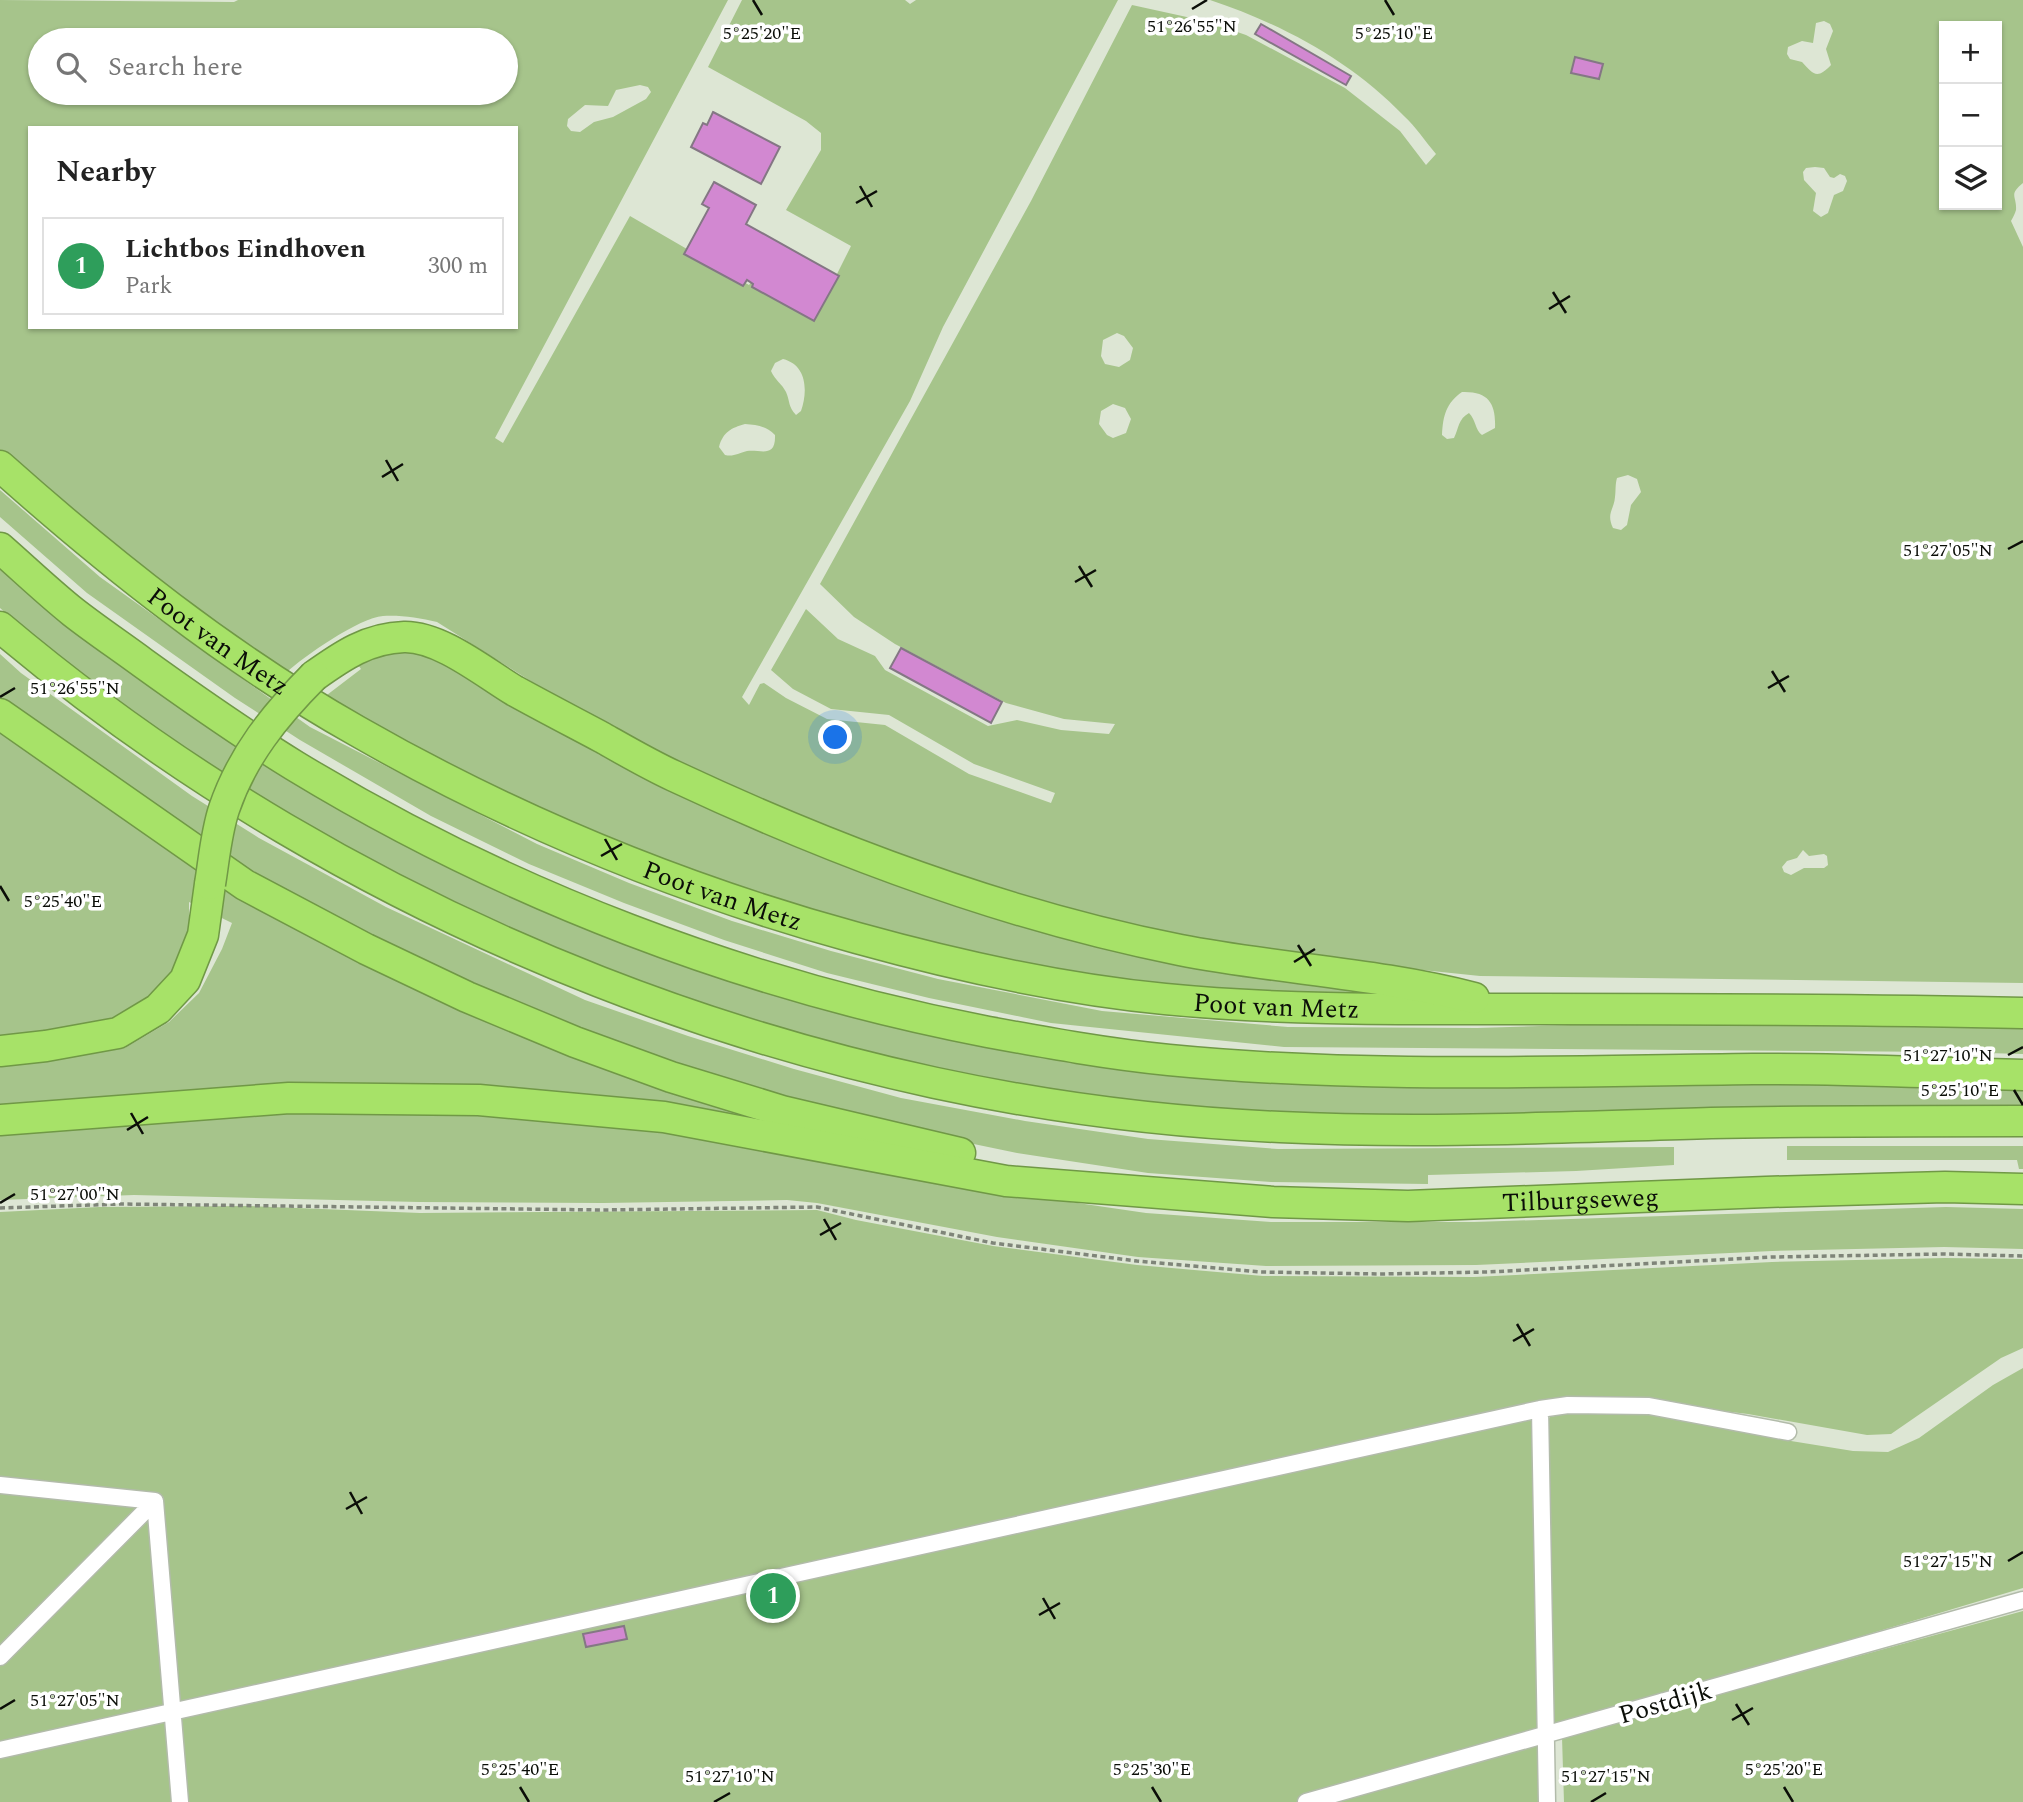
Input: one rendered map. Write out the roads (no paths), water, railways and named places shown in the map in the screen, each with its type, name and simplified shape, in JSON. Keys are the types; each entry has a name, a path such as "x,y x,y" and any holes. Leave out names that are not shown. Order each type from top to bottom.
{"highway":[{"name":"Poot van Metz","path":"0,466 149,591 260,669 354,729 459,787 535,822 622,859 732,900 932,959 1046,982 1164,999 1290,1007 1515,1009"},
{"path":"0,548 71,611 220,719 298,768 470,861 613,923 716,961 816,992 924,1020 1046,1043 1130,1055 1285,1069 1523,1072 1760,1069 2023,1075"},
{"path":"0,626 36,657 200,776 271,820 397,890 493,937 593,979 746,1033 904,1075 1032,1100 1131,1115 1280,1127 1468,1130 1760,1122 2023,1121"},
{"path":"0,1051 118,1033 158,1009 185,979 203,935 223,811 253,746 281,710 314,676 347,652 379,640 407,637 439,645 517,692 671,775 864,859 961,893 1081,927 1180,950 1426,985 1515,1009 2023,1013"},
{"path":"0,714 245,885 366,949 467,997 575,1042 671,1077 782,1111 887,1137 1138,1191"},
{"path":"0,1120 289,1098 479,1100 664,1117 994,1180 1138,1191"},
{"name":"Tilburgseweg","path":"1138,1191 1205,1199 1408,1206 1835,1190 1945,1187 2023,1189"}],"street":[{"path":"0,1750 1540,1409 1568,1405 1649,1406 1788,1432"},
{"path":"1540,1409 1548,1736 1547,1802"},
{"path":"0,1485 155,1501"},
{"path":"155,1501 180,1802"},
{"path":"0,1657 155,1501"},
{"name":"Postdijk","path":"1306,1802 2023,1600"}],"place":[{"name":"Lichtbos Eindhoven","path":"773,1596"}]}
